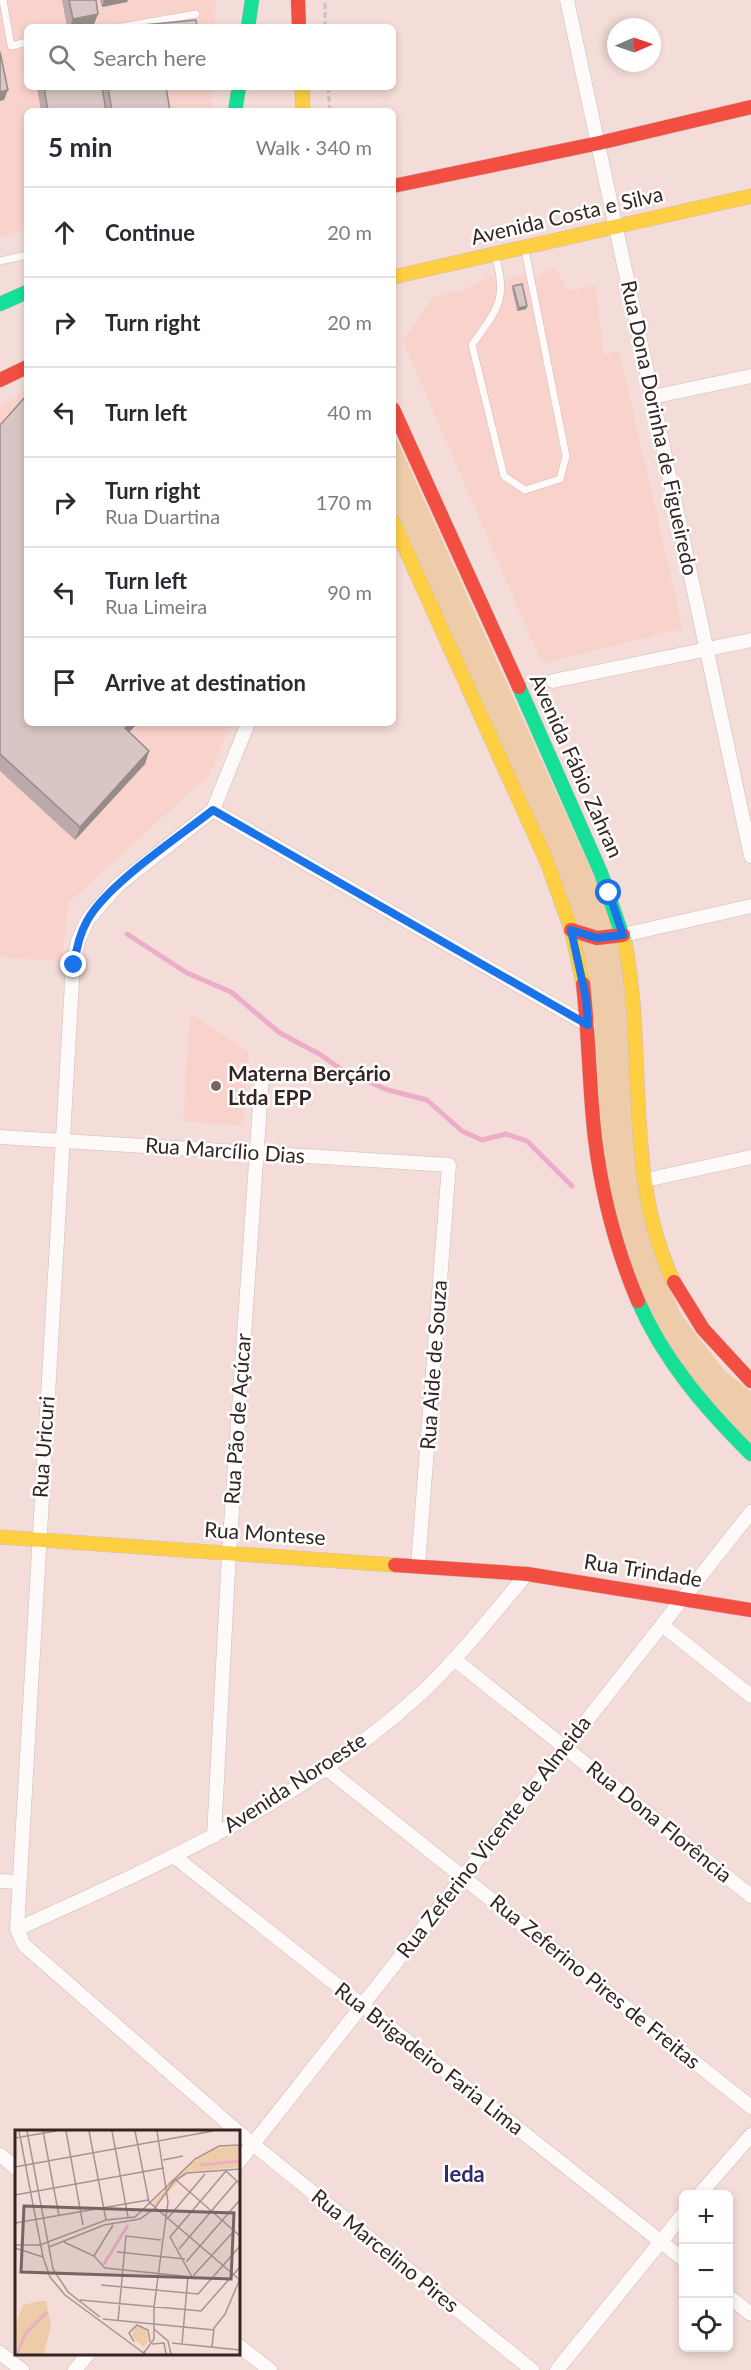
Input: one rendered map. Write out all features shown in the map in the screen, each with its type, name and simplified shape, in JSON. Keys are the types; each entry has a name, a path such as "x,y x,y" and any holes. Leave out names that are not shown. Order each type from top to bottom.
{"main road":[{"path":"238,0 238,24"},
{"path":"248,24 252,0"},
{"path":"298,0 299,24"},
{"path":"302,90 303,108"},
{"path":"396,185 599,143 751,107"},
{"name":"Avenida Costa e Silva","path":"396,276 751,196"},
{"path":"0,304 24,293"},
{"path":"0,380 24,368"},
{"name":"Avenida Fábio Zahran","path":"396,416 556,770 609,893 623,935 629,962 636,1030 646,1180 653,1223 663,1255 692,1314 731,1364 751,1381"},
{"path":"396,529 523,807 571,930 586,998 595,1136 606,1211 628,1283 645,1319 670,1361 727,1432 751,1454"},
{"path":"571,930 597,938 623,935"},
{"name":"Rua Montese","path":"0,1537 528,1574"},
{"name":"Rua Trindade","path":"528,1574 751,1610"}],"street":[{"name":"Rua Dona Dorinha de Figueiredo","path":"567,0 751,856"},
{"path":"652,397 751,375"},
{"path":"553,681 751,640"},
{"path":"247,726 213,810 588,1025"},
{"name":"Rua Uricuri","path":"17,1929 38,1541 74,965 78,941 88,919 111,893 213,810"},
{"path":"623,935 751,906"},
{"name":"Rua Pão de Açúcar","path":"214,1836 229,1553 262,1075"},
{"name":"Rua Marcílio Dias","path":"0,1137 449,1165"},
{"path":"646,1180 751,1157"},
{"name":"Rua Aide de Souza","path":"418,1565 449,1165"},
{"name":"Rua Zeferino Vicente de Almeida","path":"240,2160 751,1512"},
{"name":"Avenida Noroeste","path":"17,1929 175,1857 242,1822 326,1768 418,1695 454,1659 528,1574"},
{"path":"662,1625 751,1696"},
{"name":"Rua Dona Florência","path":"454,1659 751,1896"},
{"name":"Rua Zeferino Pires de Freitas","path":"326,1768 751,2107"},
{"name":"Rua Brigadeiro Faria Lima","path":"175,1857 679,2256"},
{"path":"0,1881 18,1882"},
{"name":"Rua Marcelino Pires","path":"17,1929 24,1945 236,2130"},
{"name":"Rua Marcelino Pires","path":"240,2134 532,2370"},
{"path":"703,2190 751,2135"},
{"path":"0,2155 15,2167"},
{"path":"557,2370 679,2219"},
{"path":"731,2298 751,2314"},
{"path":"240,2347 270,2370"},
{"path":"0,2353 22,2370"},
{"path":"75,2370 87,2355"}],"lane":[{"path":"3,0 11,46 24,43"},
{"path":"138,24 196,14"},
{"path":"494,254 501,277 500,303 472,345 504,476 525,490 560,479 566,456 524,248"},
{"path":"0,261 24,256"}],"path":[{"path":"326,0 326,24"},
{"path":"328,90 330,108"}],"shaded area":[{"path":"0,0 216,0 215,24 24,24 24,90 213,90 212,108 24,108 24,231 0,236"},
{"path":"555,267 568,291 595,285 604,355 619,351 683,629 542,663 403,341 433,297 460,291 491,276 503,283 511,276 525,274 531,278"},
{"path":"24,392 24,726 230,726 209,775 68,903 62,961 0,957 0,404"},
{"path":"396,438 601,892 622,961 656,1258 682,1316 725,1371 751,1392 751,1444 701,1392 650,1318 612,1209 602,1136 594,1024 530,809 396,515"},
{"name":"Materna Berçário Ltda EPP","path":"190,1013 249,1052 243,1126 183,1121"}],"building":[{"path":"69,0 96,0 98,14 73,19"},
{"path":"196,20 197,24 154,24"},
{"path":"0,52 8,90 0,92"},
{"path":"44,90 102,90 106,108 48,108"},
{"path":"108,90 166,90 170,108 112,108"},
{"path":"522,284 527,306 519,308 513,286"},
{"path":"24,398 24,726 127,726 125,728 149,751 80,827 0,754 0,425"}],"waterway":[{"path":"127,934 187,973 231,992 280,1033 321,1055 345,1072 388,1090 427,1100 462,1131 482,1140 506,1134 527,1141 572,1186"}],"traffic: fast":[{"path":"248,24 252,0"},
{"path":"236,108 238,90"},
{"path":"0,304 24,293"},
{"path":"519,687 601,873 625,943"},
{"path":"638,1301 660,1344 687,1383 751,1454"}],"traffic: slow":[{"path":"302,90 303,108"},
{"path":"396,276 751,196"},
{"path":"396,529 547,862 571,929 583,984"},
{"path":"625,943 635,1028 642,1158 648,1200 658,1242 674,1282"},
{"path":"0,1537 395,1565"}],"traffic: jam":[{"path":"298,0 299,24"},
{"path":"396,185 599,143 751,107"},
{"path":"0,380 24,368"},
{"path":"396,416 519,687"},
{"path":"571,930 597,938 623,935"},
{"path":"583,984 598,1160 617,1242 638,1301"},
{"path":"674,1282 703,1329 751,1381"},
{"path":"395,1565 527,1574 751,1610"}],"place":[{"name":"Materna Berçário Ltda EPP","path":"216,1086"}],"district":[{"name":"Ieda","path":"464,2174"}],"route":[{"path":"74,965 78,941 88,919 118,885 213,810 588,1025 586,998 571,930 587,937 597,938 623,935 609,893"}]}
